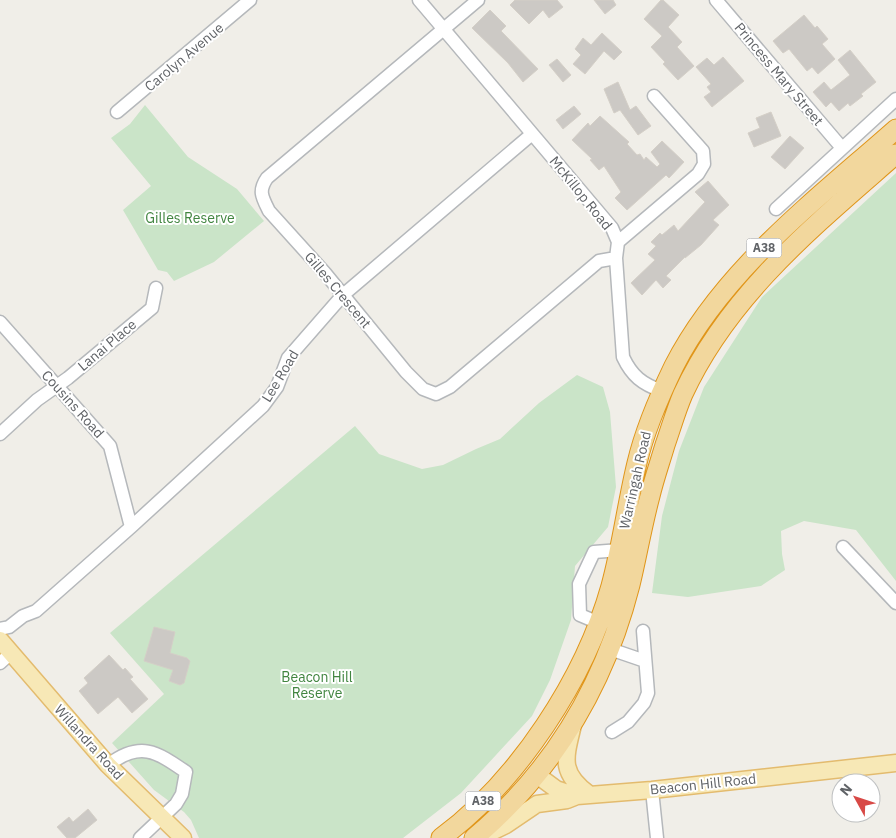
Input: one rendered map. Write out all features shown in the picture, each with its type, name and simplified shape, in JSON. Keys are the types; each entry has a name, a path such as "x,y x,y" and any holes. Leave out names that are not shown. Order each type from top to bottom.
{"highway":[{"name":"Warringah Road","path":"441,838 492,793 520,760 566,690 584,656 599,623 610,587 620,550 637,460 648,426 662,391 691,337 732,283 768,244 896,129"},
{"name":"Warringah Road","path":"474,838 506,810 537,775 574,723 597,680 610,649 630,586 650,495 681,398 706,350 749,292 801,238 896,154"},
{"name":"McKillop Road","path":"662,391 681,398"},
{"name":"Beacon Hill Road","path":"520,760 537,775"}],"main road":[{"name":"Willandra Road","path":"0,640 6,658 133,791 183,838"},
{"path":"479,838 506,825 537,804 583,796 566,767 574,723"},
{"name":"Beacon Hill Road","path":"537,775 556,789 565,793 583,796 896,763"}],"street":[{"name":"Carolyn Avenue","path":"117,112 250,0"},
{"name":"McKillop Road","path":"420,0 612,228 618,242 616,258 623,356 630,370 638,379 649,387 662,391"},
{"path":"444,29 478,0"},
{"name":"Princess Mary Street","path":"716,0 842,148"},
{"name":"Gilles Crescent","path":"444,29 267,178 261,186 261,193 269,211 343,295 406,372 424,389 436,394 450,387 598,261 616,258"},
{"path":"618,242 698,174 704,164 704,151 654,96"},
{"path":"776,209 896,99"},
{"name":"Lee Road","path":"0,629 36,611 263,406 277,387 288,358 343,295 532,134"},
{"name":"Lanai Place","path":"0,434 37,400 68,378 152,308 156,288"},
{"name":"Cousins Road","path":"0,322 110,446 131,527"},
{"path":"843,547 896,603"},
{"path":"599,623 580,615 579,584 594,552 620,550"},
{"path":"612,732 628,722 644,703 648,693 643,631"},
{"path":"610,649 645,661"},
{"path":"108,765 119,757 142,749 165,758 186,772 182,794 176,804 140,838"},
{"path":"652,790 656,838"}],"green space":[{"name":"Gilles Reserve","path":"145,105 188,157 237,189 264,221 214,262 174,281 167,272 158,270 123,210 151,186 111,138 130,124"},
{"path":"896,173 896,581 856,530 804,521 781,531 785,570 761,586 688,597 652,593 662,516 679,451 704,387 762,297"},
{"name":"Beacon Hill Reserve","path":"577,375 603,387 610,412 616,487 608,527 575,566 571,620 550,680 532,716 461,793 403,838 199,838 191,820 184,812 154,790 112,743 164,694 110,633 355,426 379,454 422,469 443,465 500,439 539,403"}],"building":[{"path":"515,0 557,0 563,7 549,18 543,10 529,24 510,5"},
{"path":"594,0 613,0 616,5 605,14"},
{"path":"661,0 679,15 668,27 682,42 677,47 694,66 678,80 651,47 662,36 644,19"},
{"path":"490,10 506,26 501,31 538,69 523,82 508,63 472,28"},
{"path":"804,15 828,39 822,44 835,59 818,74 812,67 807,71 789,49 783,53 773,41"},
{"path":"602,33 622,52 614,60 604,51 585,74 573,64 581,55 575,49 583,38 591,45"},
{"path":"850,50 876,82 861,94 863,96 850,106 848,103 839,111 831,102 826,107 813,92 824,82 831,90 850,75 838,60"},
{"path":"723,57 744,81 712,107 704,97 711,92 707,87 711,84 696,67 707,58 714,65"},
{"path":"557,59 571,75 563,82 549,65"},
{"path":"618,82 630,110 636,106 651,126 638,135 620,110 614,113 604,89"},
{"path":"574,106 581,114 563,129 556,120"},
{"path":"771,112 781,136 754,147 748,133 760,128 756,118"},
{"path":"600,116 629,142 627,144 637,155 640,154 644,160 646,157 657,167 660,164 651,152 662,141 684,162 669,178 666,175 627,210 615,198 621,192 604,166 599,170 590,160 592,159 572,140 588,123 590,126"},
{"path":"790,136 804,148 785,169 771,157"},
{"path":"708,181 729,205 713,220 719,225 701,245 685,257 666,276 671,280 663,288 656,280 642,295 631,283 655,260 648,254 656,246 651,242 660,233 662,235 674,225 678,231 705,202 695,192"},
{"path":"154,627 175,632 170,653 187,658 190,661 184,683 180,685 169,681 173,670 144,661"},
{"path":"109,655 123,670 125,668 133,677 130,679 148,699 132,713 118,697 98,714 79,691 88,683 84,678"},
{"path":"88,809 97,820 75,838 67,838 57,827 69,817 73,822"}]}
